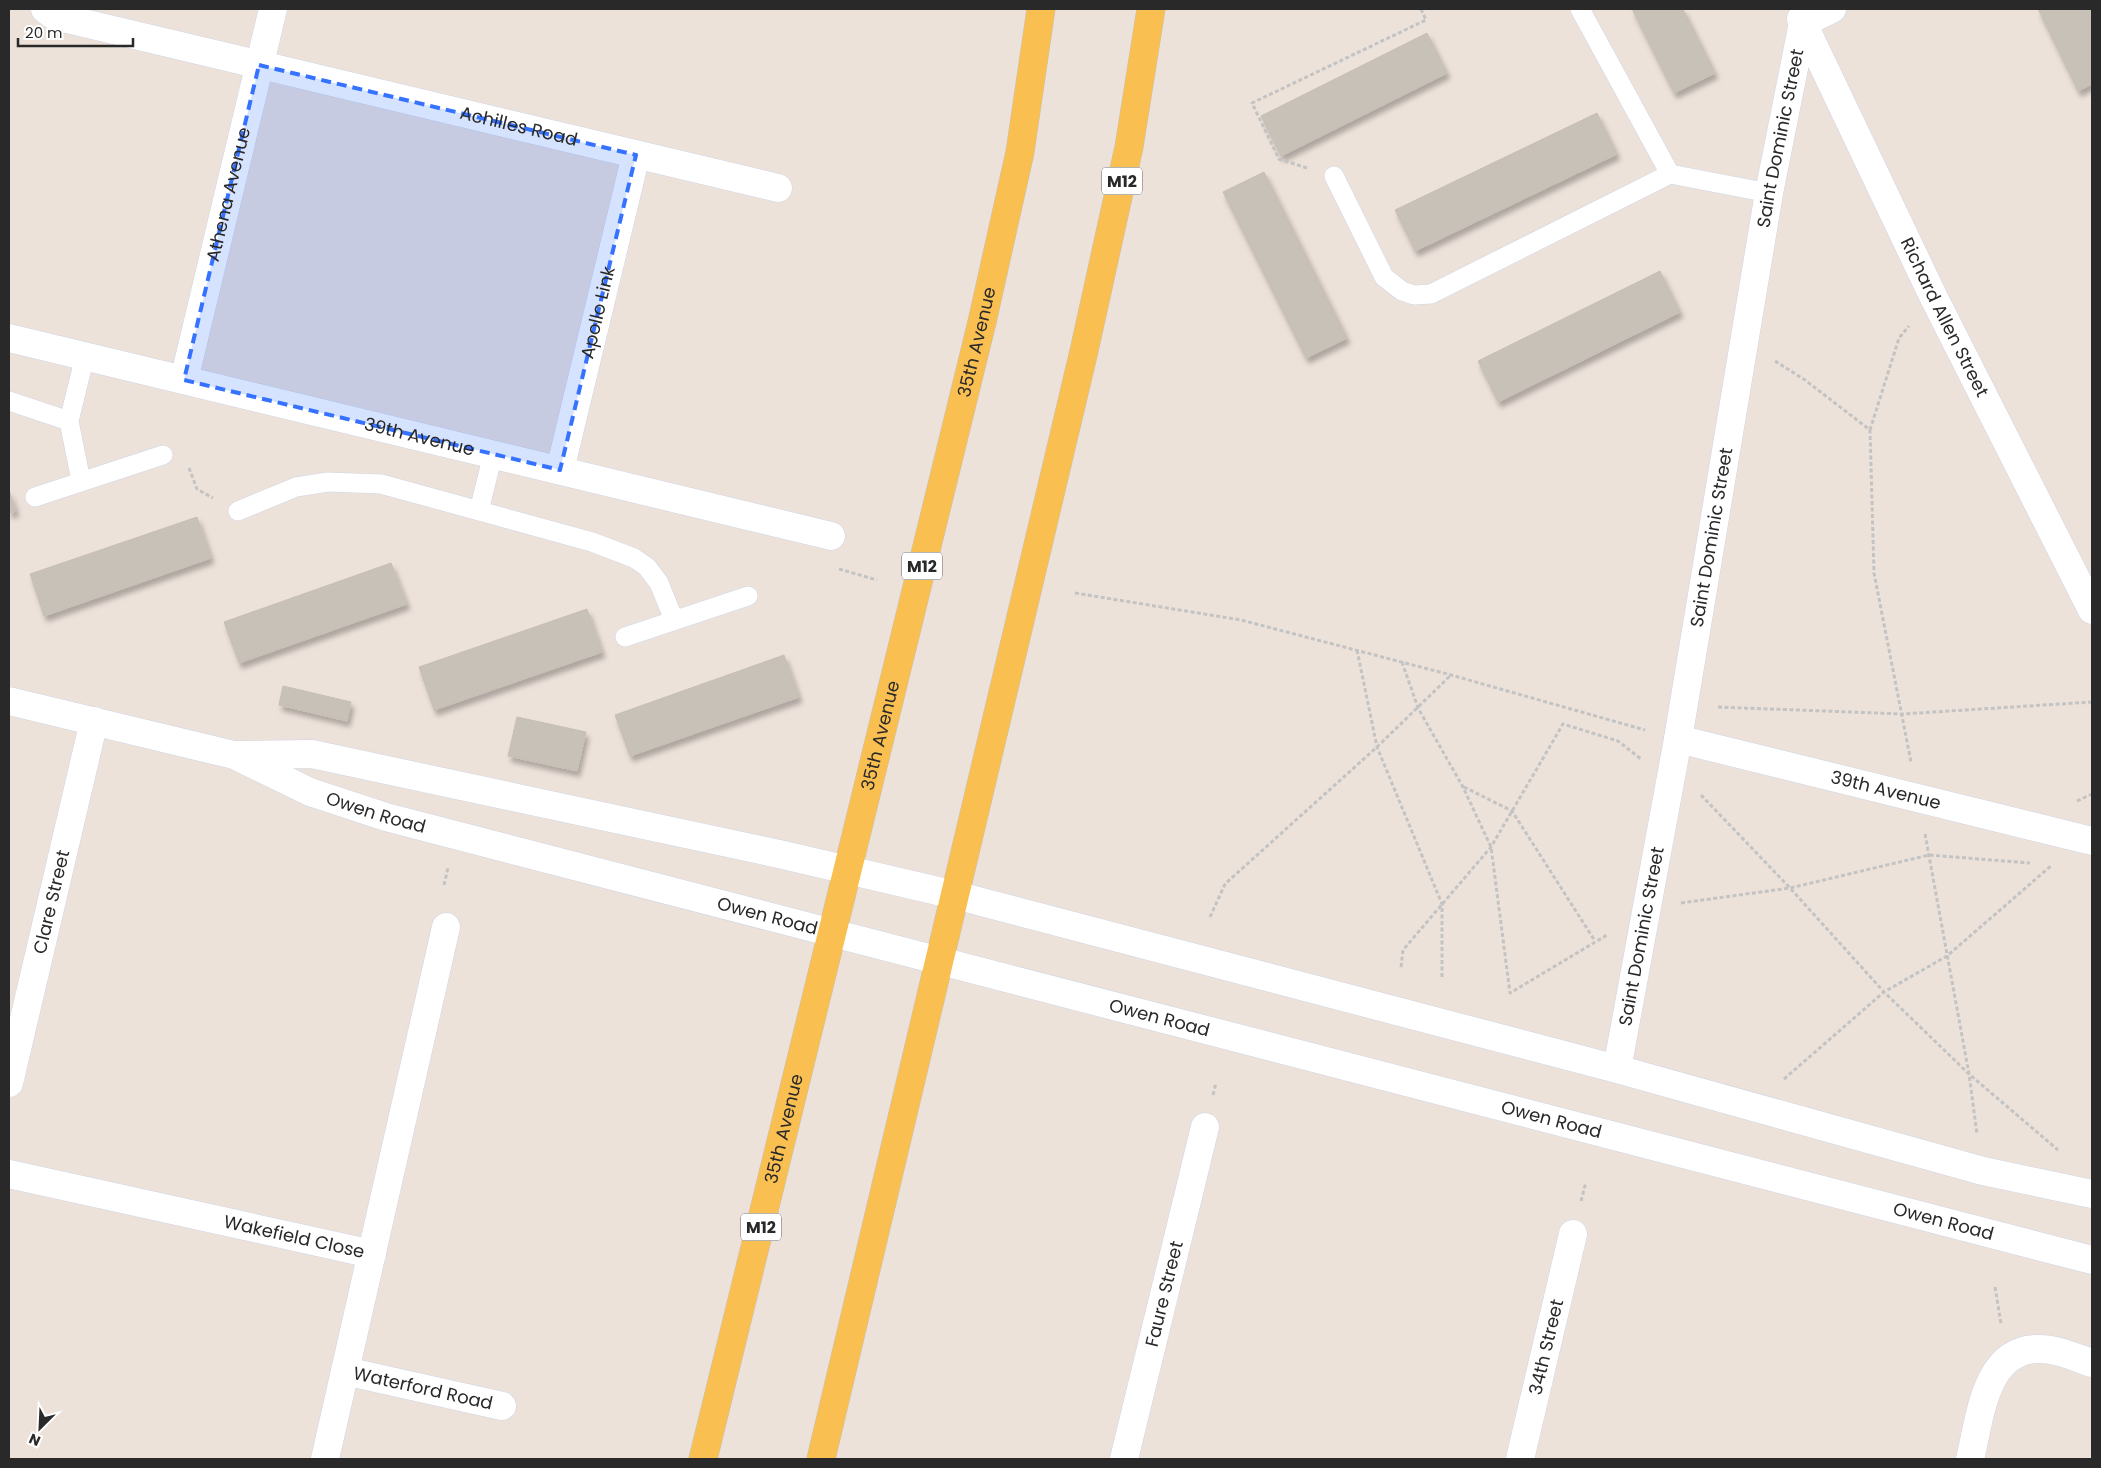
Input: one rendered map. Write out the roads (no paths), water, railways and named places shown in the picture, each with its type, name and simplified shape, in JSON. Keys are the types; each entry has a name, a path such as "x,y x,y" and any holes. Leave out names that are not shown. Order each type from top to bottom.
{"main road":[{"name":"35th Avenue","path":"703,1459 982,322 1020,152 1040,9"},
{"name":"M12","path":"821,1459 1077,380 1125,167 1151,9"}],"street":[{"name":"Achilles Road","path":"44,9 53,15 67,19 778,188"},
{"name":"Athena Avenue","path":"184,380 272,9"},
{"path":"1800,16 1832,9"},
{"name":"Saint Dominic Street","path":"1617,1069 1678,739 1800,16"},
{"name":"Richard Allen Street","path":"1800,16 1933,296 2092,610"},
{"name":"Apollo Link","path":"560,470 636,155"},
{"name":"39th Avenue","path":"9,338 831,536"},
{"name":"Owen Road","path":"9,701 234,755 310,792 386,817 2092,1260"},
{"name":"Clare Street","path":"9,1083 17,1011 94,721"},
{"name":"39th Avenue","path":"1678,739 2092,841"},
{"name":"Owen Road","path":"234,755 312,754 955,895 1617,1069 1983,1171 2092,1194"},
{"name":"Wakefield Close","path":"9,1174 372,1254 446,927"},
{"name":"Faure Street","path":"1124,1459 1205,1128"},
{"name":"34th Street","path":"1520,1459 1573,1234"},
{"name":"Waterford Road","path":"325,1459 372,1254"},
{"path":"1970,1459 1990,1380 2007,1359 2020,1352 2035,1349 2050,1350 2092,1363"},
{"name":"Waterford Road","path":"345,1370 502,1406"}],"lane":[{"path":"1580,9 1670,174"},
{"path":"1334,176 1384,277 1402,291 1414,295 1431,294 1670,174 1769,193"},
{"path":"81,481 69,421 85,356"},
{"path":"9,401 69,421"},
{"path":"479,512 493,454"},
{"path":"35,497 163,455"},
{"path":"238,511 296,487 328,482 381,484 592,542 634,558 647,567 659,583 674,620"},
{"path":"625,637 748,596"}]}
